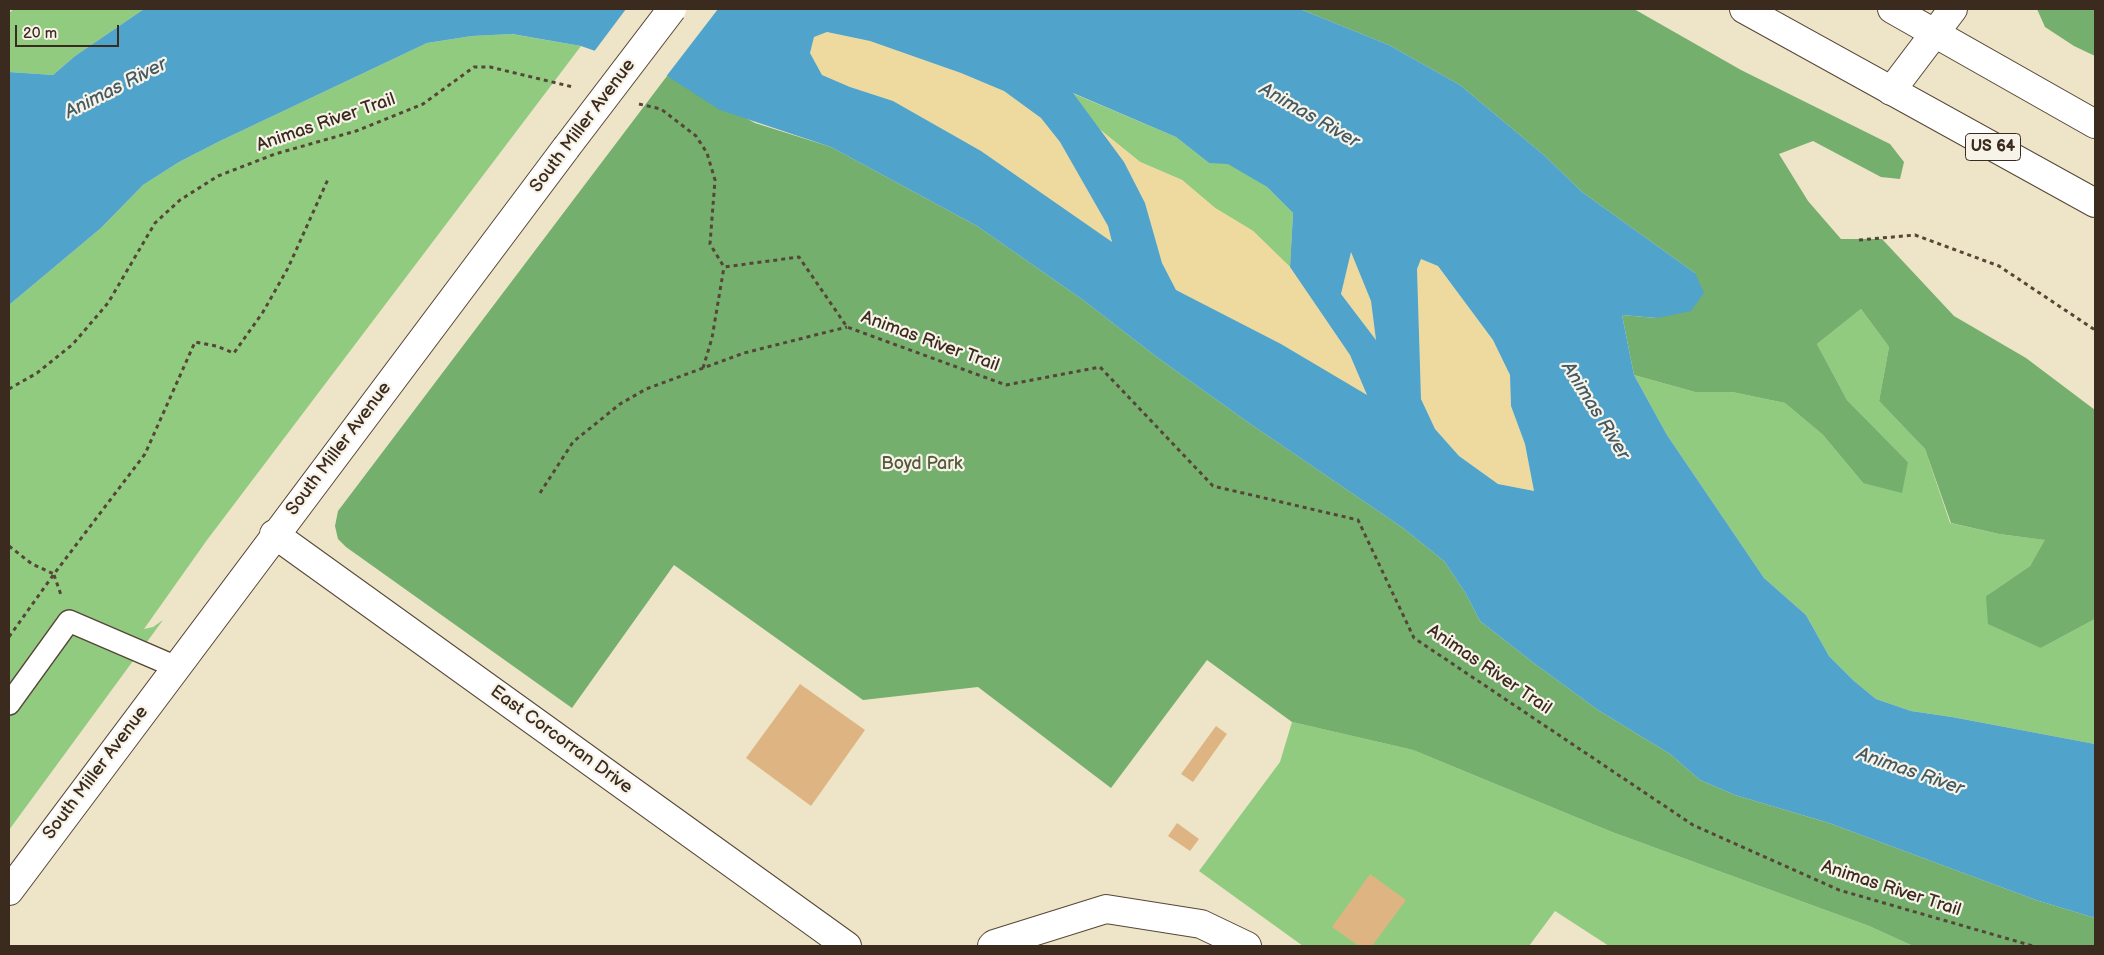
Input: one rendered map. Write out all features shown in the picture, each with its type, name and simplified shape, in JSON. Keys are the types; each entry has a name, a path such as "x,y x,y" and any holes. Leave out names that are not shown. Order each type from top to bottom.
{"main road":[{"name":"South Miller Avenue","path":"9,891 274,534 672,9"},
{"name":"US 64","path":"1744,9 2095,203"},
{"path":"1892,9 2095,124"},
{"path":"1891,91 1953,9"},
{"name":"East Corcorran Drive","path":"274,534 847,946"},
{"path":"993,945 1106,909 1201,924 1248,946"}],"lane":[{"path":"9,704 69,621 176,667"}],"path":[{"name":"Animas River Trail","path":"9,389 37,373 73,344 108,303 155,223 180,200 218,176 275,154 356,131 422,104 474,67 490,67 574,87"},
{"path":"632,102 660,109 696,136 707,153 715,180 710,244 724,267 712,338 703,368"},
{"path":"9,637 145,454 196,342 216,346 234,353 263,312 288,268 329,176"},
{"path":"1859,240 1915,234 1999,266 2095,330"},
{"name":"Animas River Trail","path":"724,267 799,257 847,326 1006,385 1100,368 1213,486 1358,520 1414,638 1693,825 1839,890 2033,946"},
{"path":"540,493 573,442 620,404 646,389 744,354 847,326"},
{"path":"9,546 32,564 54,574"}],"green space":[{"path":"14,9 144,9 75,56 53,75 9,72 9,13"},
{"path":"1300,9 1634,9 1741,70 1890,144 1904,162 1900,179 1881,177 1813,141 1779,154 1808,201 1841,239 1882,239 1954,316 2026,358 2095,410 2095,619 2041,648 1988,624 1986,596 2030,566 2045,540 1999,534 1951,523 1925,449 1879,401 1889,347 1861,309 1817,344 1847,400 1908,462 1902,493 1863,483 1823,435 1785,403 1732,392 1695,392 1634,375 1622,315 1657,318 1695,273 1582,192 1545,156 1460,85 1389,45"},
{"path":"2037,9 2095,9 2095,56 2074,46 2045,27"},
{"path":"511,34 581,46 207,540 144,629 153,627 163,620 9,830 9,305 101,228 143,185 179,162 427,43 472,36"},
{"name":"Boyd Park","path":"667,76 755,123 831,147 977,226 1083,300 1158,358 1249,423 1403,528 1444,561 1466,594 1480,621 1598,710 1670,754 1700,780 1735,795 1829,823 2036,900 2095,918 2095,946 1913,946 1869,926 1612,832 1413,750 1292,722 1207,660 1111,788 978,687 863,700 674,565 572,708 346,547 338,539 335,526 338,511"},
{"path":"1072,93 1176,137 1209,163 1228,163 1267,187 1293,213 1290,267 1253,231 1215,208 1182,180 1140,162 1098,128"},
{"path":"1861,309 1889,347 1879,401 1925,449 1950,523 1999,534 2046,540 2030,566 1986,596 2041,648 2095,619 2095,744 1911,711 1876,699 1854,681 1829,656 1806,615 1764,578 1667,435 1634,375 1695,392 1732,392 1785,403 1823,435 1863,483 1908,462 1847,400 1817,344"},
{"path":"1292,722 1413,750 1612,832 1869,926 1913,946 1609,946 1555,911 1529,946 1303,946 1199,871 1280,762"}],"sand":[{"path":"827,32 870,41 961,73 1004,91 1041,118 1060,142 1108,226 1112,243 981,151 893,101 850,87 822,75 810,53 814,37"},
{"path":"1098,128 1140,162 1182,180 1215,208 1253,231 1290,267 1350,355 1367,396 1281,344 1176,290 1162,263 1145,203 1124,162"},
{"path":"1351,251 1371,301 1376,340 1341,294"},
{"path":"1421,259 1438,266 1493,340 1510,375 1511,406 1525,444 1534,491 1498,484 1459,456 1435,429 1421,399 1417,269"}],"water":[{"name":"Animas River","path":"144,9 1300,9 1389,45 1460,85 1545,156 1582,192 1695,273 1704,293 1691,311 1657,318 1622,315 1634,375 1667,435 1764,578 1806,615 1829,656 1854,681 1876,699 1911,711 2095,744 2095,918 2036,900 1829,823 1735,795 1700,780 1670,754 1598,710 1480,621 1466,594 1444,561 1403,528 1249,423 1158,358 1083,300 977,226 831,147 720,110 667,76 581,46 512,34 472,36 427,43 179,162 143,185 101,228 9,305 9,72 53,75 75,56","holes":["827,32 870,41 961,73 1004,91 1041,118 1060,142 1108,226 1112,242 981,151 893,101 850,87 822,75 810,53 814,37","1073,93 1176,137 1209,163 1228,164 1267,187 1293,213 1290,267 1350,355 1367,395 1281,344 1176,290 1162,263 1145,203 1124,162","1351,252 1371,301 1376,340 1341,294","1421,259 1438,266 1493,340 1510,375 1511,406 1525,444 1534,491 1498,484 1459,456 1435,429 1421,399 1417,269"]}],"pier":[{"path":"626,9 718,9 665,78 593,53"}],"building":[{"path":"800,684 865,730 811,806 746,758"},
{"path":"1216,726 1227,734 1193,782 1181,774"},
{"path":"1177,823 1199,839 1190,851 1168,836"},
{"path":"1370,874 1406,900 1372,946 1359,946 1332,927"}]}
